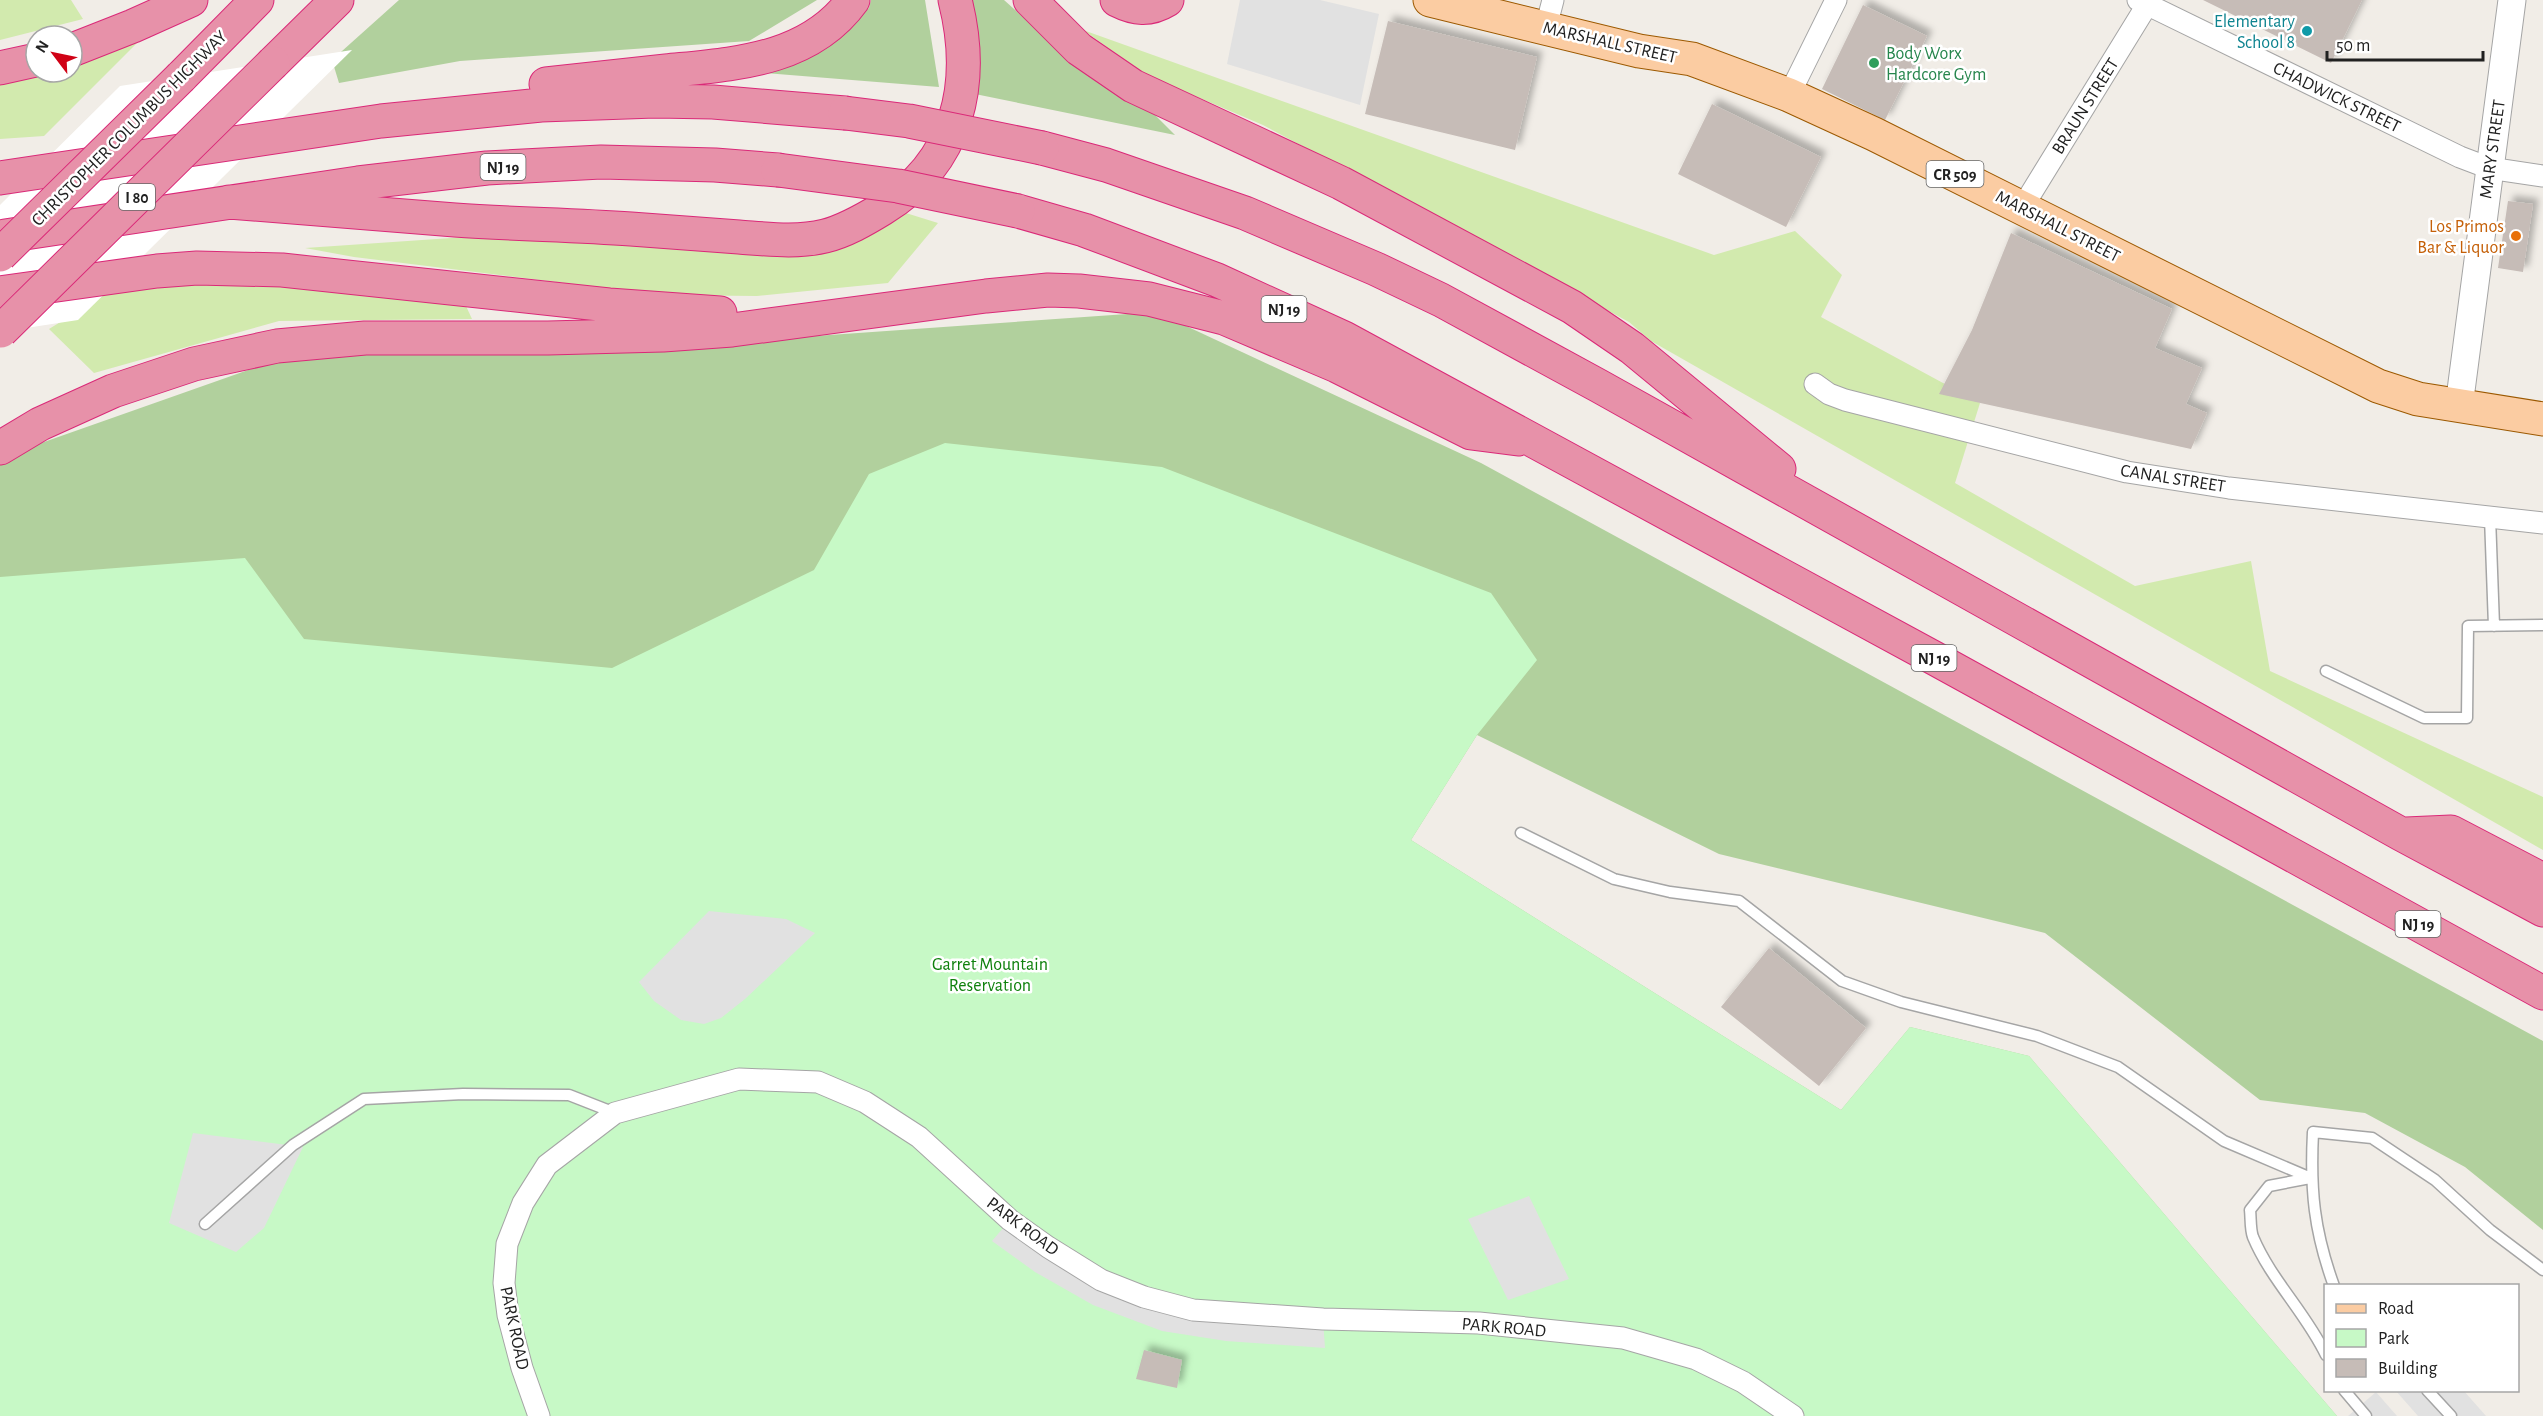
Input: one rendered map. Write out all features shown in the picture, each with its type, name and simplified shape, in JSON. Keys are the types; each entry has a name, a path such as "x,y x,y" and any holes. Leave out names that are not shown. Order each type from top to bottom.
{"highway":[{"path":"84,46 191,0"},
{"name":"CHRISTOPHER COLUMBUS HIGHWAY","path":"0,255 257,0"},
{"name":"I 80","path":"0,332 337,0"},
{"path":"452,113 469,92 734,64 782,53 816,36 831,24 853,0"},
{"path":"229,202 456,220 768,239 787,240 824,236 867,218 889,205 911,188 942,150 952,130 963,77 961,24 955,0"},
{"path":"1030,0 1079,49 1132,86 1341,183 1572,307 1632,348 1847,524"},
{"path":"1117,0 1132,7 1146,9 1167,0"},
{"path":"0,68 24,63"},
{"path":"2,177 357,124 541,105 655,101 779,106 845,113 932,126 1042,148 1174,187 1245,213 1376,269 1504,333 2401,834 2543,910"},
{"name":"NJ 19","path":"0,237 417,176 547,164 659,162 778,170 898,186 1018,211 1083,230 1217,280 1344,338 2543,993"},
{"path":"0,293 157,271 239,268 326,274 671,310 792,315 893,309"},
{"path":"0,448 40,424 113,391 194,364 277,346 365,338 548,338 663,335 732,330 986,296 1048,290 1149,299 1224,318 1258,330 1337,366 1471,433 1535,441"},
{"path":"2401,834 2451,832 2543,880"},
{"path":"2503,971 2543,1003"}],"main road":[{"name":"MARSHALL STREET","path":"1430,0 1550,14 1639,51 1692,59 1789,95 1874,134 2378,386 2418,399 2543,419"}],"street":[{"path":"1789,95 1836,0"},
{"name":"MARY STREET","path":"2458,406 2512,0"},
{"name":"CHADWICK STREET","path":"2142,2 2460,157 2489,168 2543,176"},
{"name":"BRAUN STREET","path":"2022,208 2142,2"},
{"name":"CANAL STREET","path":"1815,384 1829,394 1845,400 2127,472 2229,488 2543,523"},
{"name":"PARK ROAD","path":"539,1416 522,1368 508,1315 504,1283 507,1244 523,1203 547,1165 615,1113 739,1079 818,1082 865,1102 919,1137 1010,1220 1048,1247 1101,1280 1144,1297 1193,1310 1323,1319 1479,1323 1623,1338 1696,1359 1743,1382 1793,1416"}],"lane":[{"path":"2490,517 2494,626"},
{"path":"2326,671 2424,718 2467,718 2468,626 2543,625"},
{"path":"1521,833 1614,879 1670,892 1739,901 1842,981 1901,1002 2037,1036 2118,1067 2224,1141 2311,1178"},
{"path":"205,1224 293,1145 364,1099 463,1094 569,1095 615,1113"},
{"path":"2333,1284 2322,1252 2311,1178 2313,1132 2372,1138 2435,1180 2490,1230 2543,1270"},
{"path":"2311,1178 2269,1186 2250,1210 2252,1235 2271,1271 2300,1310 2324,1353"},
{"path":"2346,1392 2366,1416"},
{"path":"2429,1392 2451,1416"}],"green space":[{"path":"0,0 71,0 83,19 63,24 24,24 24,34 0,40"},
{"path":"399,0 817,0 749,41 460,61 339,83 332,60"},
{"path":"871,0 925,0 939,87 765,73 869,8"},
{"path":"965,0 1004,0 1074,63 1155,115 1175,135 975,94"},
{"path":"1083,30 1714,255 1795,231 1842,275 1821,317 1980,403 1955,483 2135,586 2251,561 2270,671 2543,797 2543,850 1651,341 1629,322 1263,125 1148,76"},
{"path":"140,40 44,136 0,139 0,82 24,78 24,84 84,84 84,60"},
{"path":"893,209 938,223 888,283 757,296 661,295 354,257 305,248 466,237 823,251"},
{"path":"221,281 466,306 472,319 279,321 94,373 49,329 106,294"},
{"name":"Garret Mountain Reservation","path":"1156,312 1481,463 2543,1041 2543,1230 2465,1167 2365,1113 2260,1100 2045,933 1719,854 1477,735 1411,840 1841,1110 1910,1027 2029,1056 2337,1416 0,1416 0,462 10,454 311,348 616,350"},
{"name":"Garret Mountain Reservation","path":"945,443 1162,467 1491,593 1537,660 1477,735 1411,840 1841,1110 1910,1027 2029,1056 2337,1416 0,1416 0,577 245,558 304,639 612,668 814,570 869,474"}],"shaded area":[{"path":"1240,0 1320,0 1379,14 1360,105 1227,64"},
{"path":"709,911 786,919 815,933 745,999 721,1018 704,1024 681,1020 654,1001 639,982"},
{"path":"193,1133 303,1147 264,1228 236,1252 169,1223"},
{"path":"1529,1196 1569,1279 1508,1300 1468,1219"},
{"path":"1010,1220 1144,1297 1323,1319 1325,1348 1226,1341 1162,1331 1093,1305 1035,1272 992,1241"},
{"path":"2376,1392 2397,1416 2348,1416"},
{"path":"2397,1392 2465,1392 2486,1416 2418,1416"}],"pier":[{"path":"352,50 78,320 0,332 0,205 120,86"}],"building":[{"name":"Elementary School 8","path":"2203,0 2362,0 2331,63"},
{"name":"Body Worx Hardcore Gym","path":"1863,5 1927,36 1885,120 1822,89"},
{"path":"1388,21 1537,57 1515,150 1365,114"},
{"path":"1712,104 1821,157 1786,227 1678,174"},
{"name":"Los Primos Bar & Liquor","path":"2508,201 2533,204 2523,272 2498,268"},
{"path":"2011,233 2172,309 2155,348 2202,368 2186,404 2207,413 2191,449 1939,394 1972,330"},
{"path":"1769,948 1866,1028 1819,1086 1721,1007"},
{"path":"1144,1350 1182,1360 1177,1388 1136,1379"}],"place":[{"name":"Elementary School 8","path":"2307,31"},
{"name":"Body Worx Hardcore Gym","path":"1874,63"},
{"name":"Los Primos Bar & Liquor","path":"2516,236"}]}
